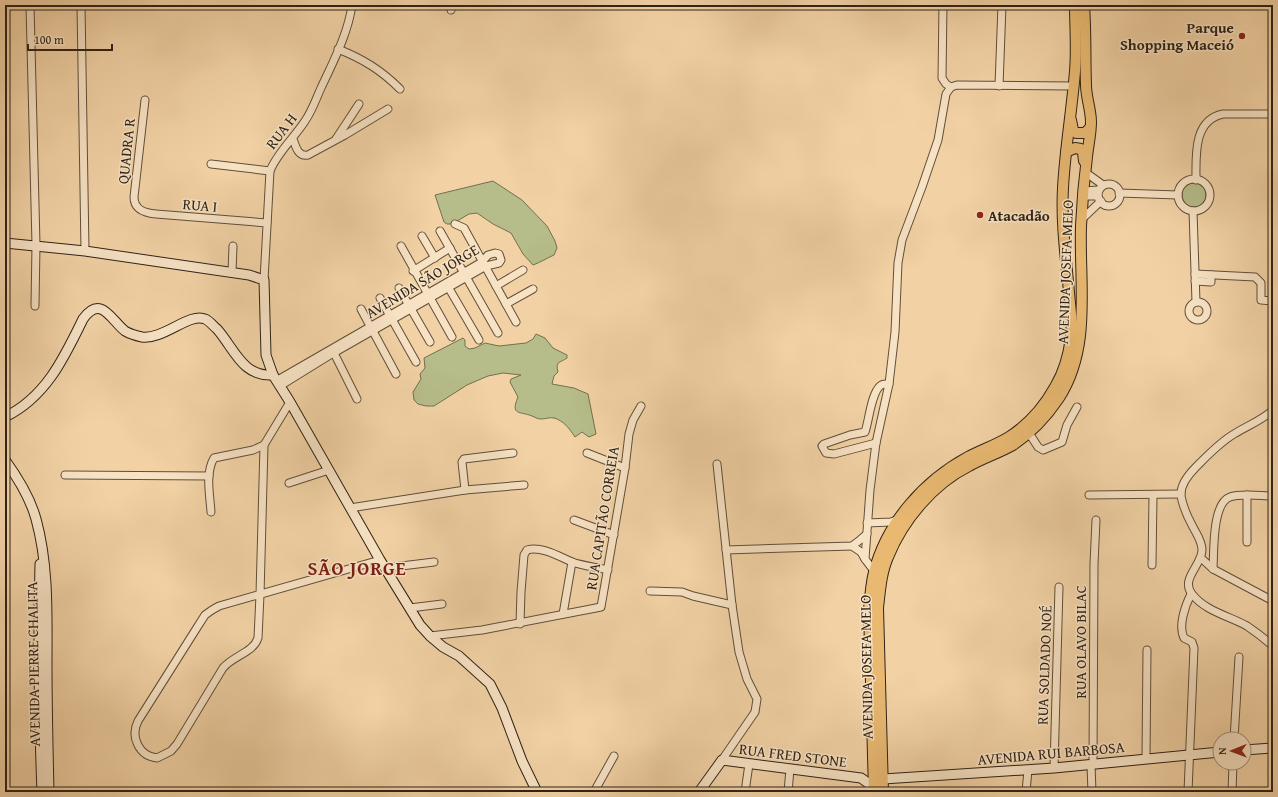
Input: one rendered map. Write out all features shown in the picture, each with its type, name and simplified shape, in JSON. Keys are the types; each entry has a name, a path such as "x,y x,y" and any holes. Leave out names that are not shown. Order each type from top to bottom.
{"main road":[{"name":"AVENIDA JOSEFA MELO","path":"877,791 874,770 869,610 874,572 885,542 899,519 920,493 934,479 958,462 1008,438 1022,428 1039,411 1055,387 1062,372 1071,337 1070,302 1063,228 1063,190 1076,56 1075,5"},
{"name":"AVENIDA JOSEFA MELO","path":"877,791 884,780 878,608 880,588 887,558 902,529 914,512 944,483 968,466 1012,445 1029,433 1042,420 1059,398 1069,380 1076,360 1080,338 1082,309 1081,220 1090,128 1090,114 1086,86 1084,5"},
{"path":"1071,106 1071,125 1073,130 1080,134 1085,133 1090,128"},
{"path":"1066,152 1075,148 1081,149 1083,153 1085,171"}],"street":[{"path":"30,5 36,245 35,306"},
{"path":"81,5 85,251"},
{"name":"RUA H","path":"264,280 270,171 276,160 309,116 338,49 352,5"},
{"path":"943,5 942,78 946,84 951,87"},
{"path":"999,86 1002,5"},
{"path":"338,49 355,56 374,67 386,75 400,89"},
{"path":"866,559 867,523 876,443 889,384 895,332 898,263 902,240 938,140 946,94 951,87 957,85 1073,86"},
{"name":"QUADRA R","path":"135,205 134,197 145,100"},
{"path":"334,141 358,104"},
{"path":"293,139 298,151 303,155 308,155 388,109"},
{"path":"1196,180 1196,152 1200,133 1203,126 1211,119 1223,114 1273,114"},
{"path":"211,164 270,171"},
{"path":"1081,220 1100,193 1112,184 1120,193 1119,199 1115,204 1109,205 1100,193 1085,171"},
{"path":"1189,180 1196,180 1200,181 1207,187 1209,197 1208,201 1202,208 1193,211 1184,208 1178,195 1180,188 1184,183 1189,180"},
{"path":"1083,194 1100,193"},
{"path":"1120,193 1178,195"},
{"name":"RUA I","path":"135,205 140,210 151,214 267,223"},
{"path":"1193,211 1196,302"},
{"path":"455,224 464,228 516,322"},
{"path":"440,231 498,333"},
{"path":"422,236 435,258"},
{"path":"5,243 85,251 232,272 249,275 264,280 265,346 267,361 275,379 290,402 382,564 420,625 443,647 459,656 490,684 502,708 522,761 537,792"},
{"path":"232,272 233,246"},
{"path":"401,246 413,270 452,337"},
{"path":"413,270 450,248"},
{"name":"AVENIDA SÃO JORGE","path":"275,379 330,353 484,264"},
{"path":"496,286 523,270"},
{"path":"1195,278 1211,275 1255,277 1261,283 1261,300 1273,301"},
{"path":"448,286 479,340"},
{"path":"399,288 430,342"},
{"path":"506,304 533,289"},
{"path":"380,298 416,362"},
{"path":"361,308 396,374"},
{"path":"6,418 31,400 49,382 67,353 86,314 94,310 102,309 106,311 125,331 143,337 159,335 194,319 204,318 210,322 242,363 264,378 275,379"},
{"path":"330,353 356,399"},
{"path":"255,371 263,367 267,361"},
{"path":"255,371 275,379"},
{"path":"876,443 834,454 826,453 822,446 842,438 865,432 871,406 878,388 883,384 889,384"},
{"path":"290,402 264,445 260,595 258,638 256,644 251,649 228,662 177,744 171,751 157,758 147,755 141,750 135,738 134,727 205,615 212,610 219,606 260,595 382,564 434,562"},
{"name":"RUA CAPITÃO CORREIA","path":"430,636 520,624 601,607 614,535 630,428 641,406"},
{"path":"1029,433 1038,447 1044,450 1062,442 1067,425 1077,407"},
{"path":"1273,410 1228,438 1212,451 1185,480 1181,494 1185,509 1201,544 1201,558 1189,578 1188,586 1191,594 1207,607 1248,627 1273,646"},
{"path":"211,512 210,476 211,465 214,458 253,450 264,445"},
{"path":"465,490 462,462 464,459 513,453"},
{"path":"587,453 624,468"},
{"name":"AVENIDA PIERRE CHALITA","path":"5,460 17,477 36,518 44,558 47,605 50,792"},
{"path":"699,792 752,717 757,703 745,673 739,652 732,605 717,464"},
{"path":"290,483 329,470"},
{"path":"65,475 210,476"},
{"path":"350,508 465,490 524,485"},
{"path":"1089,495 1181,494"},
{"path":"1152,565 1153,495"},
{"path":"1214,569 1216,520 1219,508 1228,498 1236,495 1273,496"},
{"path":"1247,495 1247,542"},
{"path":"867,523 891,522 899,519"},
{"path":"574,520 614,535"},
{"name":"RUA OLAVO BILAC","path":"1092,792 1094,572 1096,520"},
{"path":"726,550 852,546 867,534"},
{"name":"AVENIDA PIERRE CHALITA","path":"40,537 38,630 42,792"},
{"path":"852,546 866,559 874,572"},
{"path":"520,624 524,555 527,550 535,549 549,552 572,562 608,570"},
{"path":"1201,558 1214,569 1273,602"},
{"path":"563,614 572,562"},
{"name":"RUA SOLDADO NOÉ","path":"1054,768 1059,587"},
{"path":"650,591 682,592 692,596 732,605"},
{"path":"1188,792 1194,648 1192,642 1184,638 1182,631 1185,612 1191,594"},
{"path":"410,608 442,604"},
{"path":"1146,759 1147,650"},
{"path":"1234,731 1239,657"},
{"path":"1252,749 1273,748"},
{"name":"AVENIDA RUI BARBOSA","path":"884,780 1092,765 1212,753"},
{"path":"594,792 614,756"},
{"name":"RUA FRED STONE","path":"722,760 861,778 877,791"},
{"path":"745,792 750,764"},
{"path":"788,792 790,769"},
{"name":"RUA FRED STONE","path":"861,778 874,770"},
{"path":"1026,792 1028,770"},
{"path":"1232,791 1233,771"}],"green space":[{"path":"493,181 522,200 547,226 557,248 554,255 533,265 523,254 511,233 493,224 477,213 469,214 452,224 447,224 444,222 435,195"},
{"path":"1194,183 1203,186 1206,195 1203,204 1194,207 1185,204 1182,195 1185,186"},
{"path":"536,334 545,338 553,348 567,355 567,358 558,364 558,372 554,376 552,384 574,388 588,394 596,434 589,437 582,432 575,437 566,425 558,419 540,419 518,412 515,407 518,397 510,382 511,379 521,375 503,373 488,376 467,385 434,406 418,404 414,400 413,392 421,379 420,374 425,368 424,358 463,338 465,340 465,346 469,349 485,343 499,346 526,343 533,339"}],"place":[{"name":"Parque Shopping Maceió","path":"1242,36"},
{"name":"Atacadão","path":"980,215"}],"district":[{"name":"SÃO JORGE","path":"357,568"}]}
